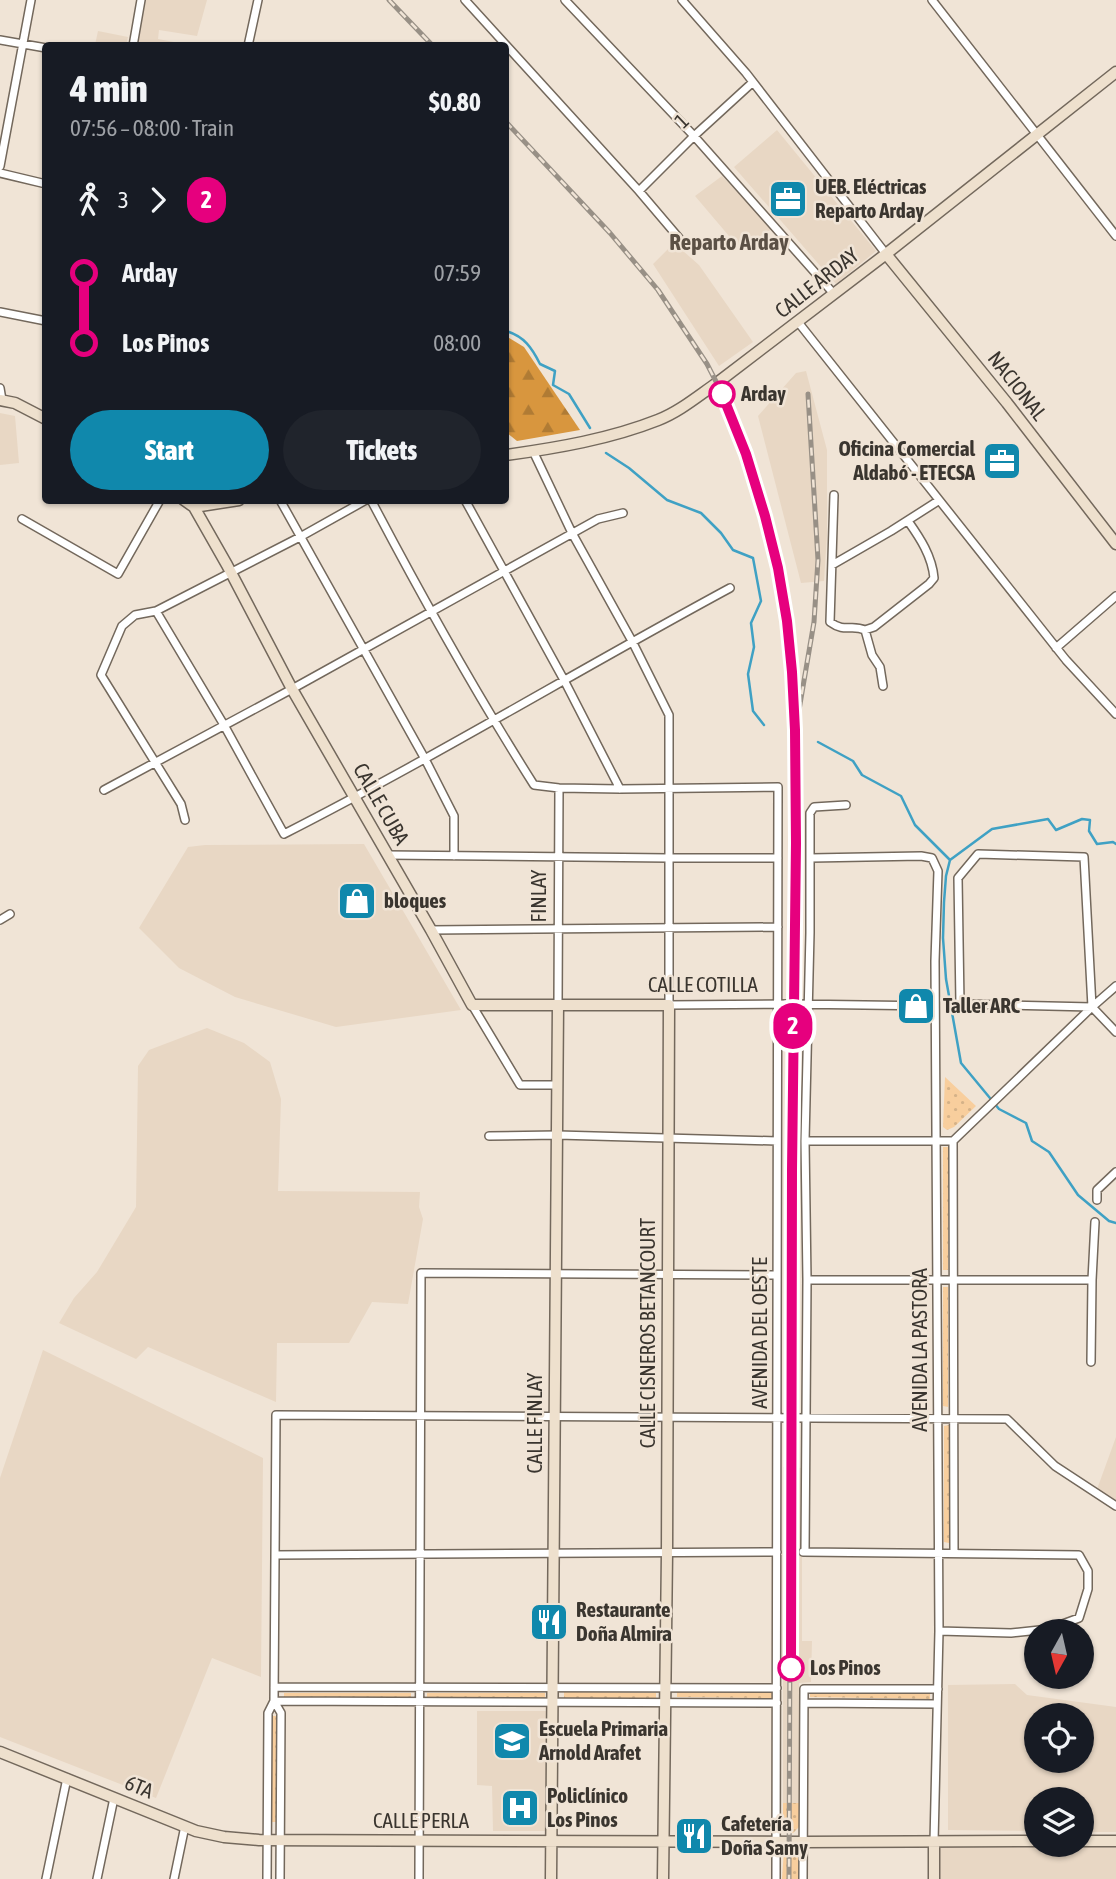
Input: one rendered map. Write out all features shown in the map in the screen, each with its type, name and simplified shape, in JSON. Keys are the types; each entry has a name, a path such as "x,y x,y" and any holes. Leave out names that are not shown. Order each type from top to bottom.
{"street":[{"path":"0,166 32,0"},
{"path":"134,42 141,0"},
{"path":"249,42 258,0"},
{"path":"465,0 503,42"},
{"path":"565,0 694,136 834,294"},
{"path":"682,0 753,82 886,254"},
{"path":"932,0 1116,236"},
{"path":"0,40 42,47"},
{"path":"509,48 679,238"},
{"name":"CALLE ARDAY","path":"509,455 613,434 659,420 689,403 886,254 1116,72"},
{"name":"1","path":"639,191 753,82"},
{"path":"0,173 42,183"},
{"name":"NACIONAL","path":"886,254 1007,403 1116,544"},
{"path":"0,313 42,320"},
{"path":"798,322 1056,648 1116,715"},
{"path":"0,388 1,400 15,403 42,417"},
{"name":"CALLE CISNEROS BETANCOURT","path":"533,451 572,533 632,641 668,715 669,1274 663,1879"},
{"path":"834,495 830,622 842,629 865,630 873,627 934,578 924,544 908,520"},
{"path":"832,565 939,500"},
{"path":"22,519 118,574 158,504"},
{"path":"190,504 194,507 213,504"},
{"path":"282,504 454,816 454,856"},
{"path":"185,820 181,804 100,675 121,626 135,615 156,611 361,504"},
{"path":"370,504 494,721 534,785 559,788 669,788"},
{"path":"467,504 564,680 620,789"},
{"name":"CALLE CUBA","path":"194,507 292,689 520,1085 557,1085"},
{"path":"104,790 598,519 624,513"},
{"path":"156,611 224,725 284,834 355,798 730,588"},
{"path":"1056,648 1116,596"},
{"path":"865,630 872,655 880,667 883,686"},
{"name":"AVENIDA DEL OESTE","path":"669,788 778,787 776,1879"},
{"name":"FINLAY","path":"558,1005 559,788"},
{"path":"846,805 821,805 814,807 810,813 805,1142 807,1418 804,1552 1079,1555 1088,1571 1088,1589 1079,1618 1049,1629 1011,1633 939,1631"},
{"path":"1091,1007 960,1004 958,878 978,854 1084,857 1091,1007 1116,1032"},
{"path":"387,855 778,858"},
{"name":"AVENIDA LA PASTORA","path":"811,858 921,856 932,859 937,871 935,1006 939,1631 934,1842"},
{"path":"0,920 10,914"},
{"path":"431,930 778,927"},
{"path":"805,1142 953,1141 1116,986"},
{"name":"CALLE COTILLA","path":"472,1005 935,1006"},
{"name":"CALLE FINLAY","path":"552,1841 558,1005"},
{"path":"489,1136 558,1135 778,1141"},
{"name":"AVENIDA LA PASTORA","path":"953,1141 954,1553"},
{"path":"1097,1200 1097,1190 1116,1172"},
{"path":"1091,1362 1095,1222"},
{"path":"419,1879 421,1273 777,1275"},
{"path":"807,1280 1092,1280"},
{"path":"267,1879 268,1713 274,1701 276,1415 1007,1419 1055,1466 1116,1506"},
{"path":"275,1555 777,1552"},
{"path":"274,1687 776,1688"},
{"path":"803,1879 804,1689 938,1689"},
{"path":"274,1701 776,1703"},
{"path":"274,1701 281,1713 280,1879"},
{"path":"804,1703 937,1704"},
{"name":"6TA","path":"0,1752 210,1835 268,1840"},
{"path":"46,1879 67,1778"},
{"path":"97,1879 114,1798"},
{"path":"174,1879 185,1826"},
{"name":"CALLE PERLA","path":"268,1840 1024,1841"},
{"path":"551,1879 552,1841"},
{"path":"1094,1841 1116,1842"},
{"path":"934,1842 934,1879"}],"shaded area":[{"path":"146,0 207,0 197,36 159,30 158,39 174,42 139,42"},
{"path":"98,31 128,37 127,42 96,42"},
{"path":"777,130 876,251 836,284 734,167"},
{"path":"722,176 772,229 740,249 695,196"},
{"path":"674,243 699,265 753,342 719,366 653,264"},
{"path":"806,371 827,450 827,535 824,581 801,583 758,416 796,373"},
{"path":"0,413 15,416 19,463 0,465"},
{"path":"364,844 461,1010 336,1027 235,997 179,968 139,928 188,847"},
{"path":"207,1028 244,1043 270,1062 281,1099 278,1191 420,1192 419,1207 423,1219 408,1304 372,1302 349,1343 277,1343 276,1402 148,1347 136,1359 59,1323 74,1298 97,1272 136,1207 138,1066 149,1050"},
{"path":"945,1077 976,1106 954,1127 947,1130 943,1127"},
{"path":"943,1147 949,1147 948,1270 943,1270"},
{"path":"943,1287 948,1287 948,1407 943,1406"},
{"path":"43,1350 263,1458 261,1677 212,1658 156,1798 0,1737 0,1478"},
{"path":"949,1425 949,1543 944,1542 944,1426"},
{"path":"1116,1437 1116,1506 1096,1492"},
{"path":"783,1467 802,1468 802,1641 812,1641 811,1682 799,1683 799,1803 783,1803"},
{"path":"1015,1684 1027,1695 1086,1703 1024,1703 1024,1773 1094,1773 1094,1704 1116,1707 1116,1832 1094,1832 1094,1787 1024,1787 1024,1831 948,1830 948,1685"},
{"path":"564,1692 656,1693 656,1699 564,1698"},
{"path":"677,1692 773,1693 773,1698 677,1697"},
{"path":"810,1692 930,1693 930,1699 810,1697"},
{"path":"284,1693 411,1693 411,1698 284,1698"},
{"path":"427,1693 545,1693 545,1698 427,1698"},
{"path":"477,1711 547,1711 547,1831 493,1831 492,1786 477,1785"},
{"path":"271,1716 278,1716 277,1822 270,1822"},
{"path":"783,1803 799,1803 799,1827 793,1833 783,1831"},
{"path":"1116,1841 1116,1879 934,1879 934,1842 1024,1843 1024,1857 1094,1857 1094,1843"},
{"path":"784,1850 798,1854 799,1879 782,1879"}],"green space":[{"path":"509,338 524,347 580,430 517,441 509,434"}],"waterway":[{"path":"509,332 527,343 540,364 555,371 553,385 569,394 590,428"},
{"path":"606,453 629,468 667,500 701,513 733,550 753,558 761,601 751,623 754,647 748,674 753,711 764,725"},
{"path":"818,742 853,761 862,775 901,796 915,825 950,860"},
{"path":"1116,844 1097,844 1089,831 1090,820 1082,819 1056,830 1048,819 992,829 950,860 946,876 943,938 946,979 961,1063 999,1109 1026,1123 1032,1141 1049,1152 1078,1195 1109,1221 1116,1223"}],"railway":[{"path":"389,0 429,42"},
{"path":"509,125 610,233 658,290 707,364 725,399 746,454 778,568 787,621 795,730 796,843 789,1879"},
{"path":"799,710 814,622 818,560 808,394"}],"train":[{"name":"2","path":"722,394 746,454 765,516 778,568 792,672 796,843 791,1668"}],"place":[{"name":"UEB. Eléctricas Reparto Arday","path":"788,199"},
{"name":"Arday","path":"722,394"},
{"name":"Oficina Comercial Aldabó - ETECSA","path":"1002,461"},
{"name":"bloques","path":"357,901"},
{"name":"Taller ARC","path":"916,1006"},
{"name":"Restaurante Doña Almira","path":"549,1622"},
{"name":"Los Pinos","path":"791,1668"},
{"name":"Escuela Primaria Arnold Arafet","path":"512,1741"},
{"name":"Policlínico Los Pinos","path":"520,1808"},
{"name":"Cafetería Doña Samy","path":"694,1836"}],"district":[{"name":"Reparto Arday","path":"729,242"}]}
